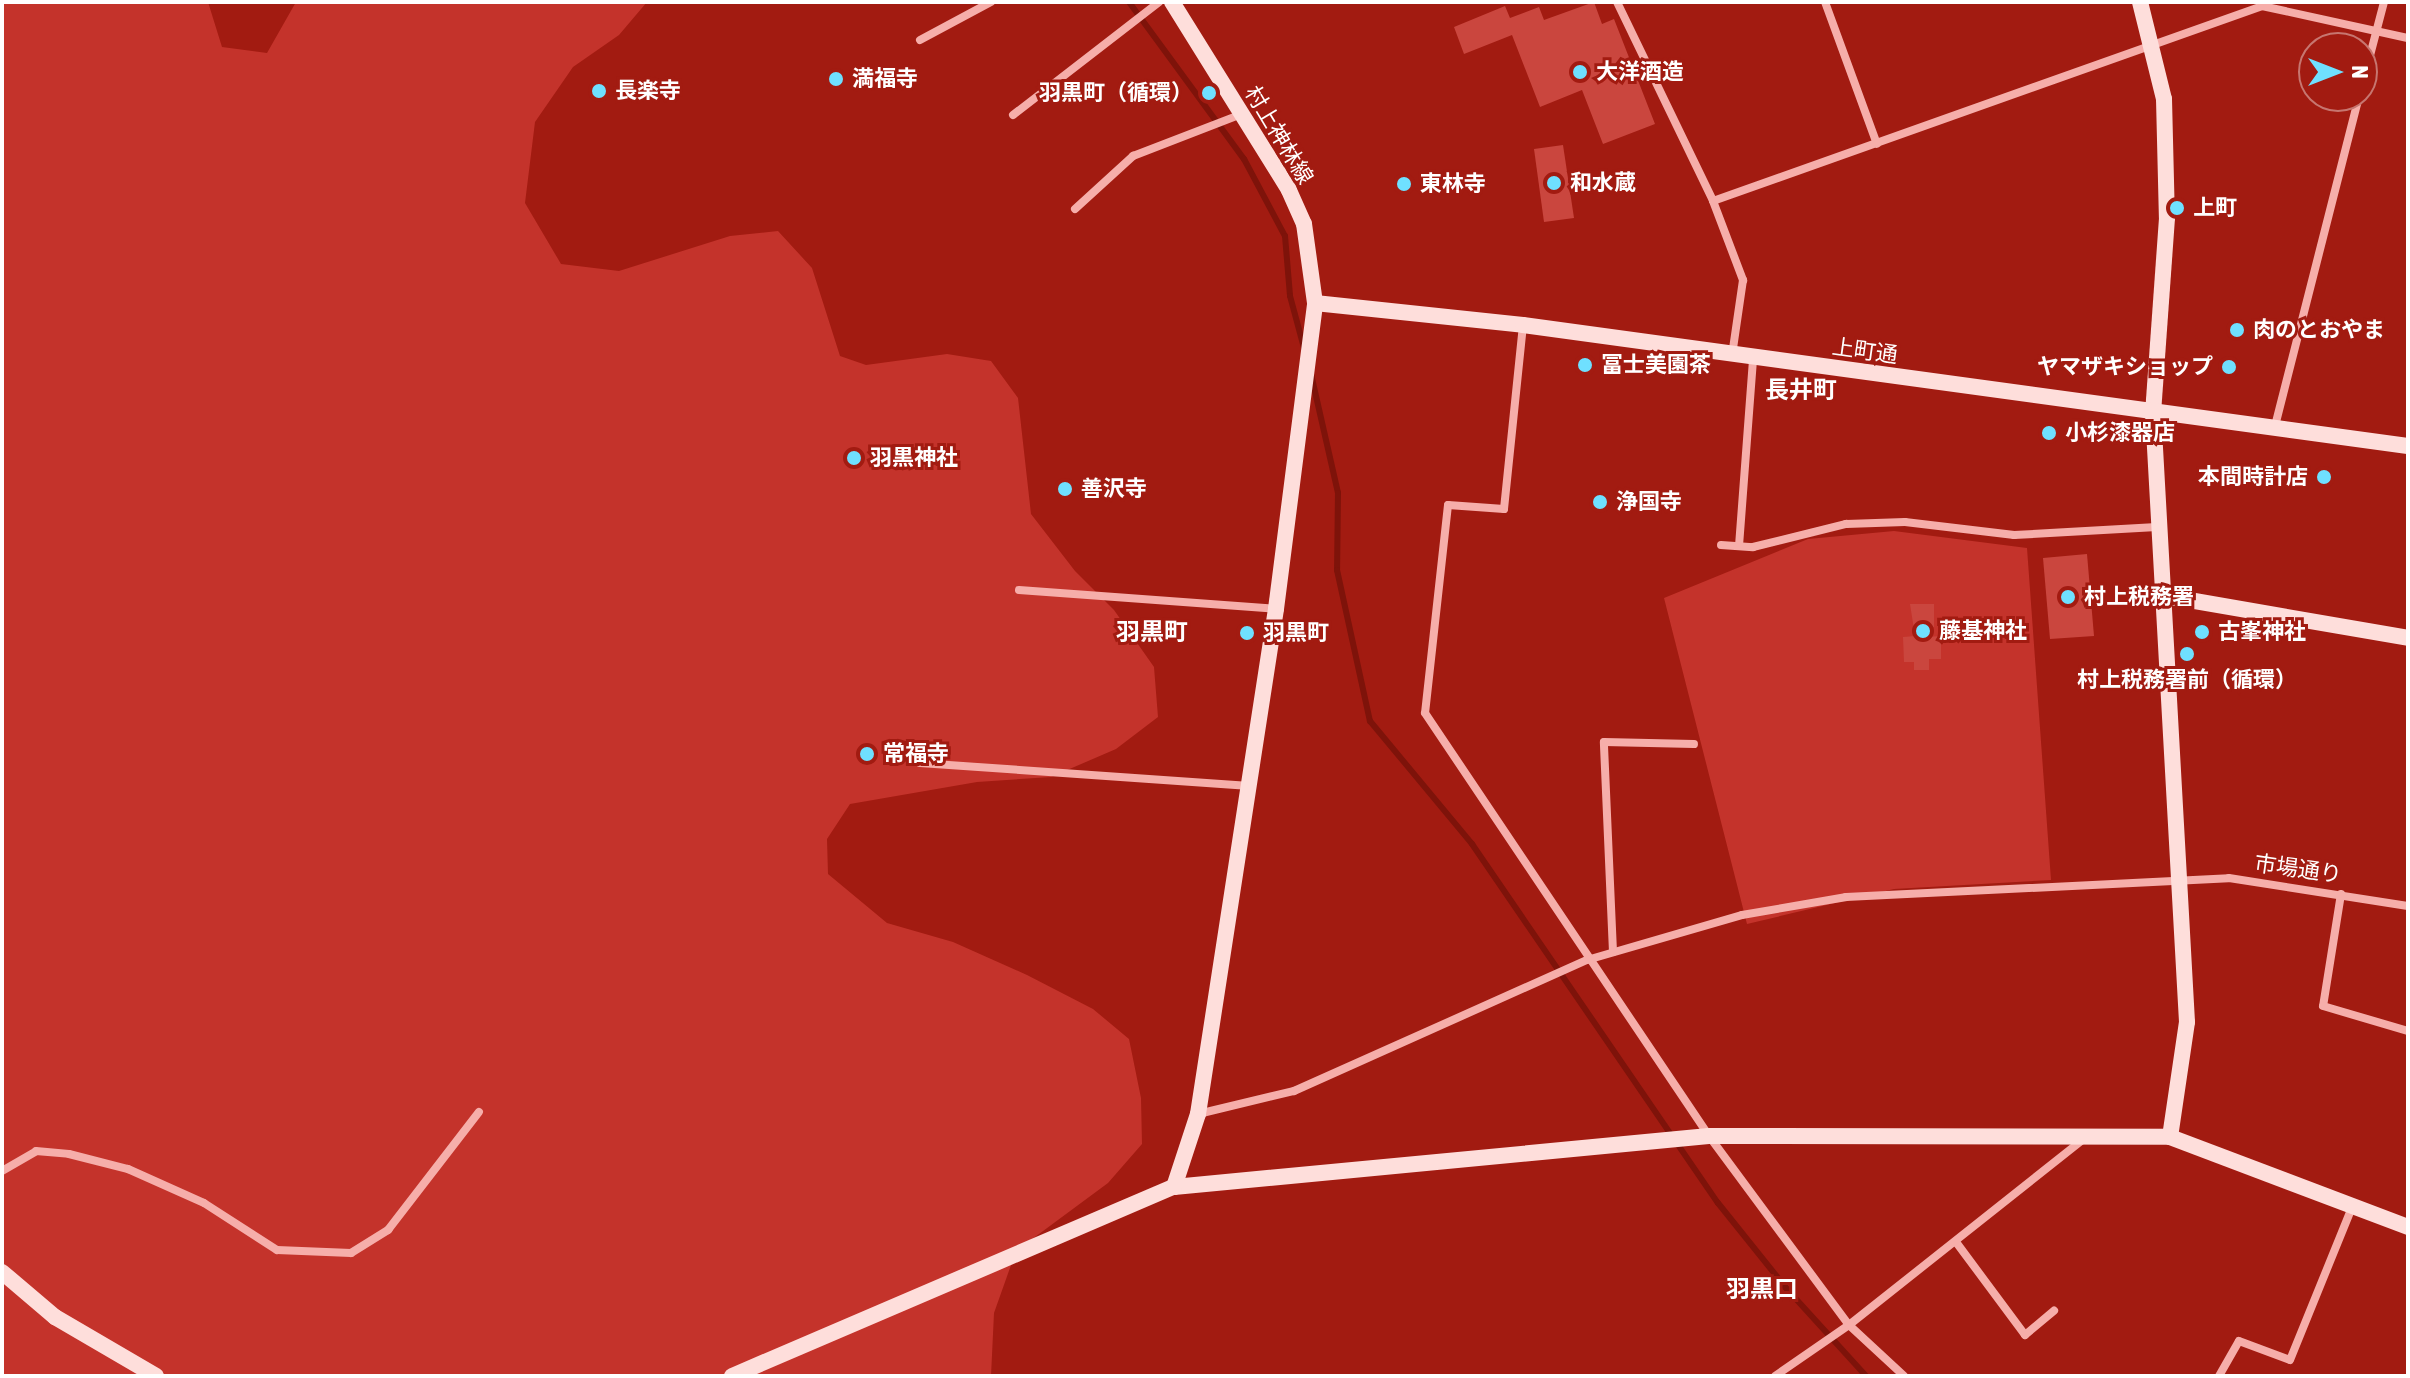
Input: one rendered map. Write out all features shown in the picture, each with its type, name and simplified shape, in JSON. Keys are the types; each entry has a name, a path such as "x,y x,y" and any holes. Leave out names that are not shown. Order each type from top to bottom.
{"street":[{"path":"920,40 991,2"},
{"path":"1013,115 1159,2"},
{"name":"村上神林線","path":"1172,2 1242,114 1304,224 1315,303 1276,609 1246,786 1198,1114 1174,1187"},
{"path":"1617,2 1713,201 1743,280 1732,355"},
{"path":"1825,2 1877,144"},
{"path":"2140,2 2153,43 2164,99 2167,218 2153,412 2160,595 2182,879 2187,1022 2170,1137"},
{"path":"2376,30 2384,2"},
{"path":"1713,201 2262,6 2408,38"},
{"path":"2275,426 2355,112"},
{"path":"1075,209 1133,156 1242,114"},
{"name":"上町通","path":"1315,303 1523,325 2408,446"},
{"path":"1523,325 1504,509 1448,505 1425,713 1587,960 1709,1136 1849,1325 1904,1376"},
{"path":"1739,546 1753,358"},
{"path":"1721,545 1739,546 1846,524 1905,522 2014,535 2157,527"},
{"path":"1019,590 1276,609"},
{"path":"2160,595 2408,638"},
{"path":"1613,952 1604,742 1694,744"},
{"path":"920,763 1246,786"},
{"name":"市場通り","path":"1198,1114 1294,1091 1587,960 1742,915 1846,897 2229,878 2408,906"},
{"path":"2341,894 2323,1006 2408,1031"},
{"path":"2,1171 36,1151 69,1154 128,1169 204,1203 277,1250 351,1253 388,1230 479,1112"},
{"path":"1775,1376 1849,1325 2089,1134"},
{"path":"732,1376 1174,1187 1709,1136 2089,1134 2170,1137 2408,1227"},
{"path":"2219,1376 2239,1341 2290,1360 2352,1207"},
{"path":"1956,1242 2025,1335 2054,1311"},
{"path":"2,1272 55,1317 156,1376"}],"shaded area":[{"path":"2,2 208,2 222,47 267,53 296,2 647,2 619,35 573,67 535,122 525,203 561,264 619,271 730,236 778,231 812,268 840,356 866,365 947,354 991,361 1018,398 1031,514 1075,571 1114,610 1154,667 1158,717 1116,749 1051,777 977,782 850,804 827,839 828,874 887,923 953,942 1027,975 1093,1009 1129,1039 1141,1098 1142,1144 1108,1183 1016,1251 994,1313 991,1376 2,1376"},
{"path":"1894,531 2027,548 2051,880 1894,889 1747,924 1664,598 1808,539"}],"building":[{"name":"大洋酒造","path":"1594,2 1602,24 1614,19 1655,124 1603,144 1582,90 1540,107 1512,35 1464,54 1454,27 1505,6 1510,18 1539,7 1544,20"},
{"name":"和水蔵","path":"1563,145 1574,218 1544,222 1534,149"},
{"name":"村上税務署","path":"2087,554 2094,636 2050,639 2043,558"},
{"path":"1910,604 1934,604 1934,627 1927,627 1927,637 1941,636 1941,659 1929,659 1929,670 1914,670 1914,662 1904,662 1903,637 1915,636"}],"waterway":[{"path":"1129,2 1244,159 1285,236 1290,296 1304,348"},
{"path":"1311,374 1338,493 1337,570 1370,721 1472,844 1718,1203 1786,1288 1866,1376"}],"place":[{"name":"大洋酒造","path":"1580,72"},
{"name":"満福寺","path":"836,79"},
{"name":"長楽寺","path":"599,91"},
{"name":"羽黒町（循環）","path":"1209,93"},
{"name":"和水蔵","path":"1554,183"},
{"name":"東林寺","path":"1404,184"},
{"name":"上町","path":"2177,208"},
{"name":"肉のとおやま","path":"2237,330"},
{"name":"冨士美園茶","path":"1585,365"},
{"name":"ヤマザキショップ","path":"2229,367"},
{"name":"小杉漆器店","path":"2049,433"},
{"name":"羽黒神社","path":"854,458"},
{"name":"本間時計店","path":"2324,477"},
{"name":"善沢寺","path":"1065,489"},
{"name":"浄国寺","path":"1600,502"},
{"name":"村上税務署","path":"2068,597"},
{"name":"藤基神社","path":"1923,631"},
{"name":"古峯神社","path":"2202,632"},
{"name":"羽黒町","path":"1247,633"},
{"name":"村上税務署前（循環）","path":"2187,654"},
{"name":"常福寺","path":"867,754"}],"district":[{"name":"長井町","path":"1801,390"},
{"name":"羽黒町","path":"1152,632"},
{"name":"羽黒口","path":"1762,1289"}]}
